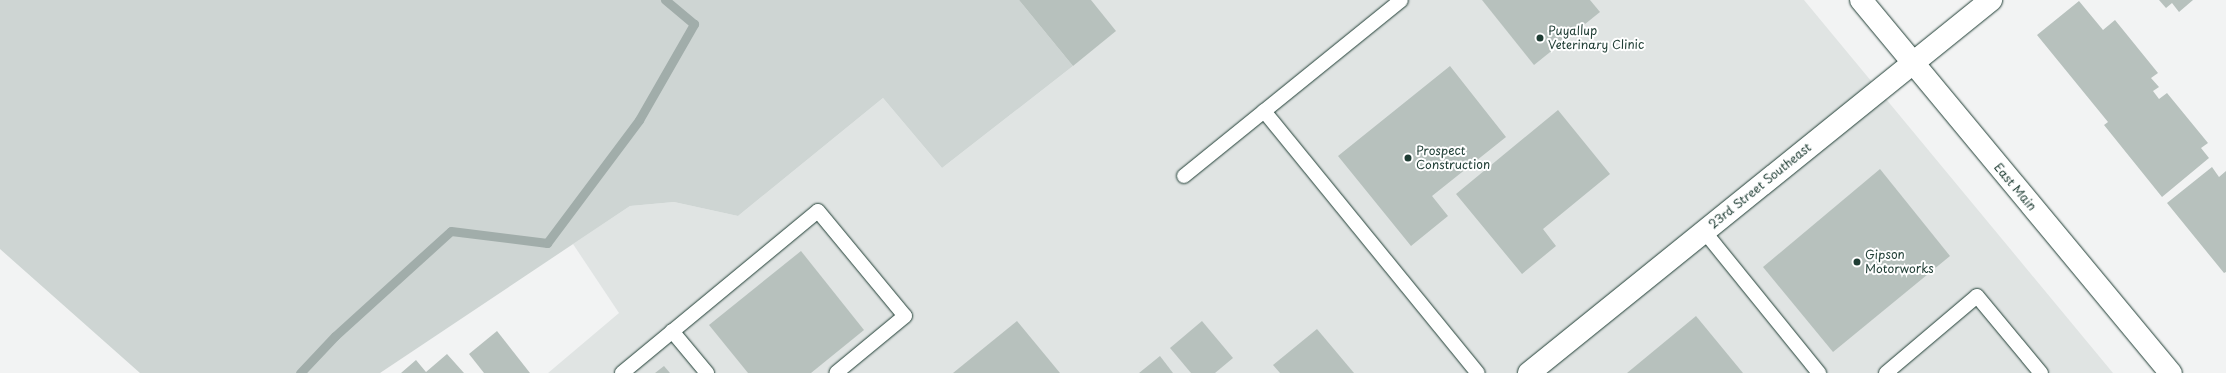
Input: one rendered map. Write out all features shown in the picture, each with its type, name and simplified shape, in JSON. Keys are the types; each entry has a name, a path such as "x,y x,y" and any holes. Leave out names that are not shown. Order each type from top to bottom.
{"street":[{"name":"East Main","path":"1861,0 2171,373"},
{"name":"23rd Street Southeast","path":"1529,373 1912,62 1991,0"}],"lane":[{"path":"1184,176 1401,0"},
{"path":"1264,111 1478,373"},
{"path":"622,373 818,211 905,316 836,373"},
{"path":"1704,231 1819,373"},
{"path":"1886,373 1977,296 2041,373"},
{"path":"672,331 707,373"}],"shaded area":[{"path":"0,0 1019,0 1073,66 942,168 883,98 738,216 674,202 630,206 380,373 140,373 0,249"},
{"path":"1019,0 1804,0 2113,373 548,373 619,313 573,244 630,206 674,202 738,216 883,98 942,168 1073,66"}],"building":[{"path":"1019,0 1091,0 1116,31 1073,66"},
{"name":"Puyallup Veterinary Clinic","path":"1482,0 1590,0 1600,12 1534,65"},
{"path":"2159,0 2193,0 2179,12 2172,3 2166,8"},
{"path":"2079,1 2103,30 2115,20 2158,73 2151,78 2159,87 2153,91 2159,99 2167,93 2208,143 2201,148 2209,158 2162,197 2104,125 2108,122 2037,35"},
{"path":"1450,66 1506,137 1432,196 1448,216 1411,246 1338,156"},
{"path":"1558,110 1610,174 1543,229 1556,246 1522,274 1456,194"},
{"path":"2212,167 2219,177 2226,171 2226,272 2224,273 2167,203"},
{"name":"Gipson Motorworks","path":"1880,169 1950,256 1833,352 1763,267"},
{"path":"801,251 864,330 811,373 748,373 709,325"},
{"path":"1696,316 1743,373 1627,373"},
{"path":"1017,321 1060,373 953,373"},
{"path":"1202,321 1233,358 1215,373 1191,373 1170,348"},
{"path":"1317,329 1354,373 1280,373 1273,365"},
{"path":"497,331 530,373 484,373 469,354"},
{"path":"447,354 464,373 401,373 416,360 426,372"},
{"path":"1160,356 1173,373 1139,373"},
{"path":"664,366 670,373 655,373"}],"waterway":[{"path":"300,373 335,336 451,231 547,243 639,120 694,24 665,0"}],"place":[{"name":"Puyallup Veterinary Clinic","path":"1540,38"},
{"name":"Prospect Construction","path":"1408,158"},
{"name":"Gipson Motorworks","path":"1857,262"}]}
